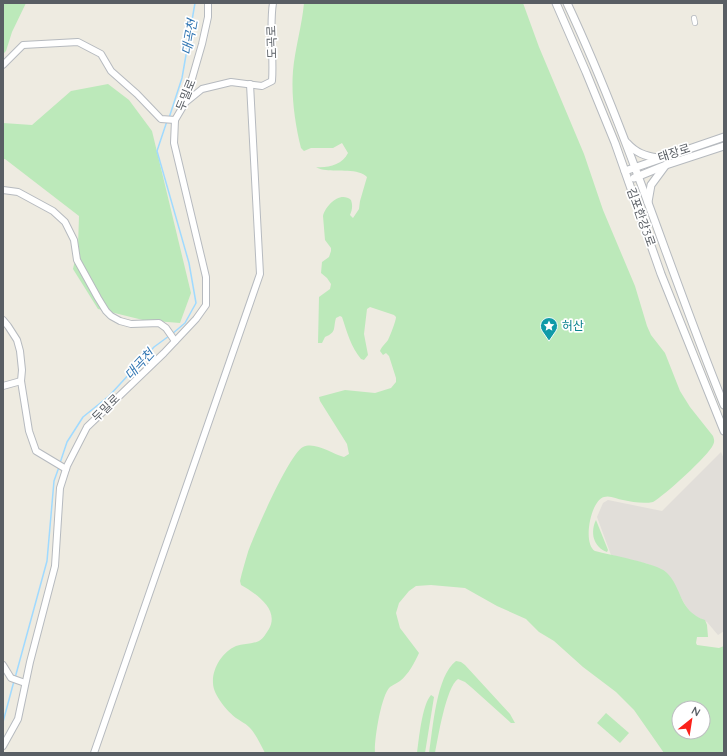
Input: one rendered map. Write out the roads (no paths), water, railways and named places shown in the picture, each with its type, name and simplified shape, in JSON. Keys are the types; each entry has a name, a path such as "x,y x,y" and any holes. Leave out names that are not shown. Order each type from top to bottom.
{"street":[{"name":"두밀로","path":"3,746 18,718 25,683 55,566 60,488 64,468 87,427 174,339 196,319 206,305 206,277 174,144 174,120 185,103 202,44 208,17 208,3"},
{"name":"도곡로","path":"250,84 262,86 272,81 273,61 271,15 273,3"},
{"name":"김포한강3로","path":"556,3 586,72 628,180 661,274 724,431"},
{"name":"김포한강3로","path":"567,3 624,139 690,320 724,405"},
{"path":"694,18 695,23"},
{"path":"3,65 23,45 78,42 101,54 111,71 137,94 161,119 174,120"},
{"path":"94,753 260,274 250,84 231,82 202,89 185,103"},
{"name":"태장로","path":"624,171 724,137"},
{"path":"624,139 632,149 637,152 647,156 661,158"},
{"path":"628,180 666,165 724,146"},
{"path":"648,205 651,185 666,165"},
{"path":"3,190 18,192 53,211 65,222 74,240 77,260 98,298 111,316 120,321 131,324 159,323 174,339"},
{"path":"3,320 8,326 18,346 22,370 21,381 29,431 36,451 64,468"},
{"path":"3,386 21,381"},
{"path":"3,665 11,678 25,683"}],"waterway":[{"name":"대곡천","path":"169,118 182,78 195,3"},
{"name":"대곡천","path":"167,121 157,151 189,263 196,303 185,323 172,334"},
{"name":"대곡천","path":"60,463 67,442 83,417 109,396 154,347 169,336"},
{"name":"대곡천","path":"15,678 47,561 54,481 59,467"},
{"name":"대곡천","path":"3,722 14,681"}],"place":[{"name":"허산","path":"549,341"}]}
